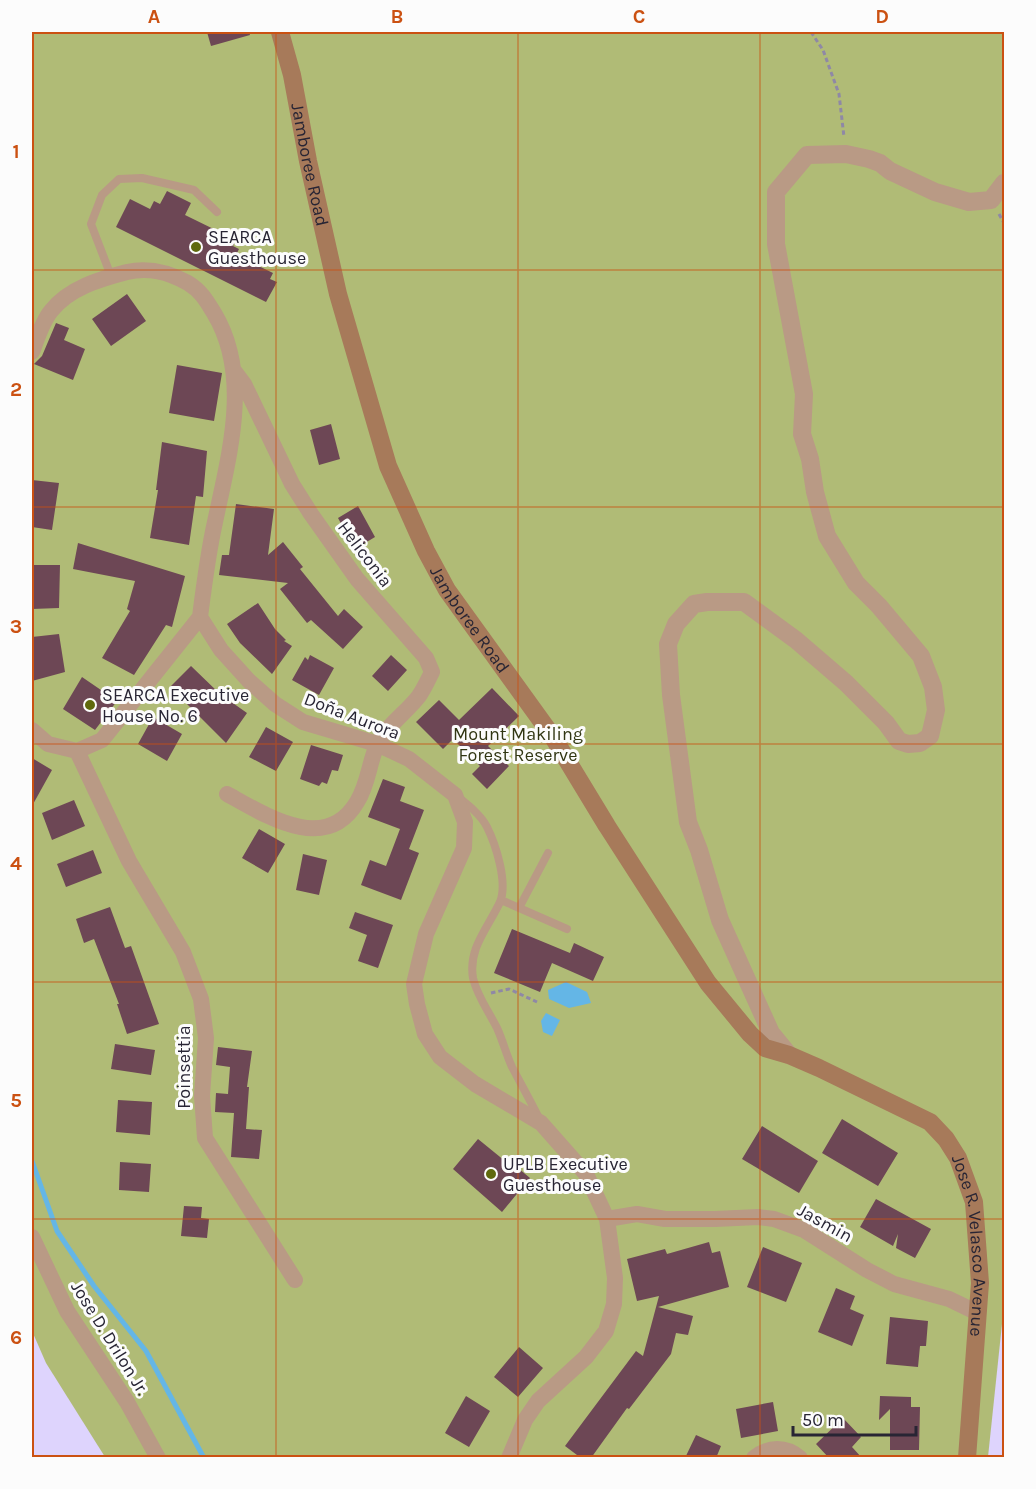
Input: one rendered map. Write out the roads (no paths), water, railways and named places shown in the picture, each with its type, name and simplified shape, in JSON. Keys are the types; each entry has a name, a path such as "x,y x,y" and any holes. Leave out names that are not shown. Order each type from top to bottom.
{"main road":[{"name":"Jamboree Road","path":"280,32 292,75 308,161 341,306 388,466 426,551 447,590 553,737 613,836 708,983 750,1034 765,1048 789,1055 859,1088"},
{"name":"Jose R. Velasco Avenue","path":"859,1088 930,1122 946,1139 958,1158 974,1202 980,1283 967,1458"}],"street":[{"path":"789,1055 771,1033 720,920 688,822 670,695 669,644 676,624 693,604 744,602 796,640 846,683 886,723 899,741 908,744 920,743 930,736 936,710 933,687 921,656 879,606 856,583 827,536 815,492 810,459 802,434 804,394 776,244 776,192 807,154 846,154 880,162 890,171 935,192 969,202 991,200 1005,183"},
{"path":"32,352 50,312 66,296 111,276 139,270 172,274 201,291 224,330 235,372 233,423 229,452 204,582 200,617 102,740 77,751 48,744 32,730"},
{"name":"Heliconia","path":"235,372 260,417 292,484 311,514 357,579 426,658 432,672 419,696 377,744"},
{"name":"Doña Aurora","path":"200,617 228,657 249,681 275,704 303,722 377,744 409,759 455,795"},
{"path":"227,794 277,821 311,829 329,827 346,816 357,802 377,744"},
{"name":"Poinsettia","path":"77,751 129,861 183,952 201,999 206,1038 202,1096 205,1138 295,1280"},
{"path":"455,795 465,822 464,848 426,934 414,984 425,1034 440,1057 475,1084 542,1123 586,1174 607,1219 615,1278 614,1304 606,1331 586,1357 538,1401 525,1420 509,1458"},
{"name":"Jasmin","path":"607,1219 637,1214 665,1219 758,1217 774,1219 804,1230 867,1270 894,1284 949,1299 978,1313"},
{"name":"Jose D. Drilon Jr.","path":"32,1237 67,1311 127,1402 158,1458"},
{"path":"754,1458 769,1449 780,1449 790,1451 800,1458"}],"lane":[{"path":"111,276 91,224 102,195 119,179 142,178 194,190 218,212"},
{"path":"455,795 469,806 486,825 498,854 503,885 501,900 476,944 473,978 478,994 497,1028 512,1065 542,1123"},
{"path":"519,908 548,853"},
{"path":"501,900 567,930"}],"water":[{"path":"566,982 587,992 591,1003 569,1008 549,999 548,990"},
{"path":"546,1013 560,1020 552,1036 543,1032 541,1021"}],"waterway":[{"path":"32,1161 57,1231 94,1286 146,1351 204,1458"}],"place":[{"name":"SEARCA Guesthouse","path":"196,247"},
{"name":"SEARCA Executive House No. 6","path":"90,705"},
{"name":"UPLB Executive Guesthouse","path":"491,1174"}],"park label":[{"name":"Mount Makiling Forest Reserve","path":"518,744"}]}
